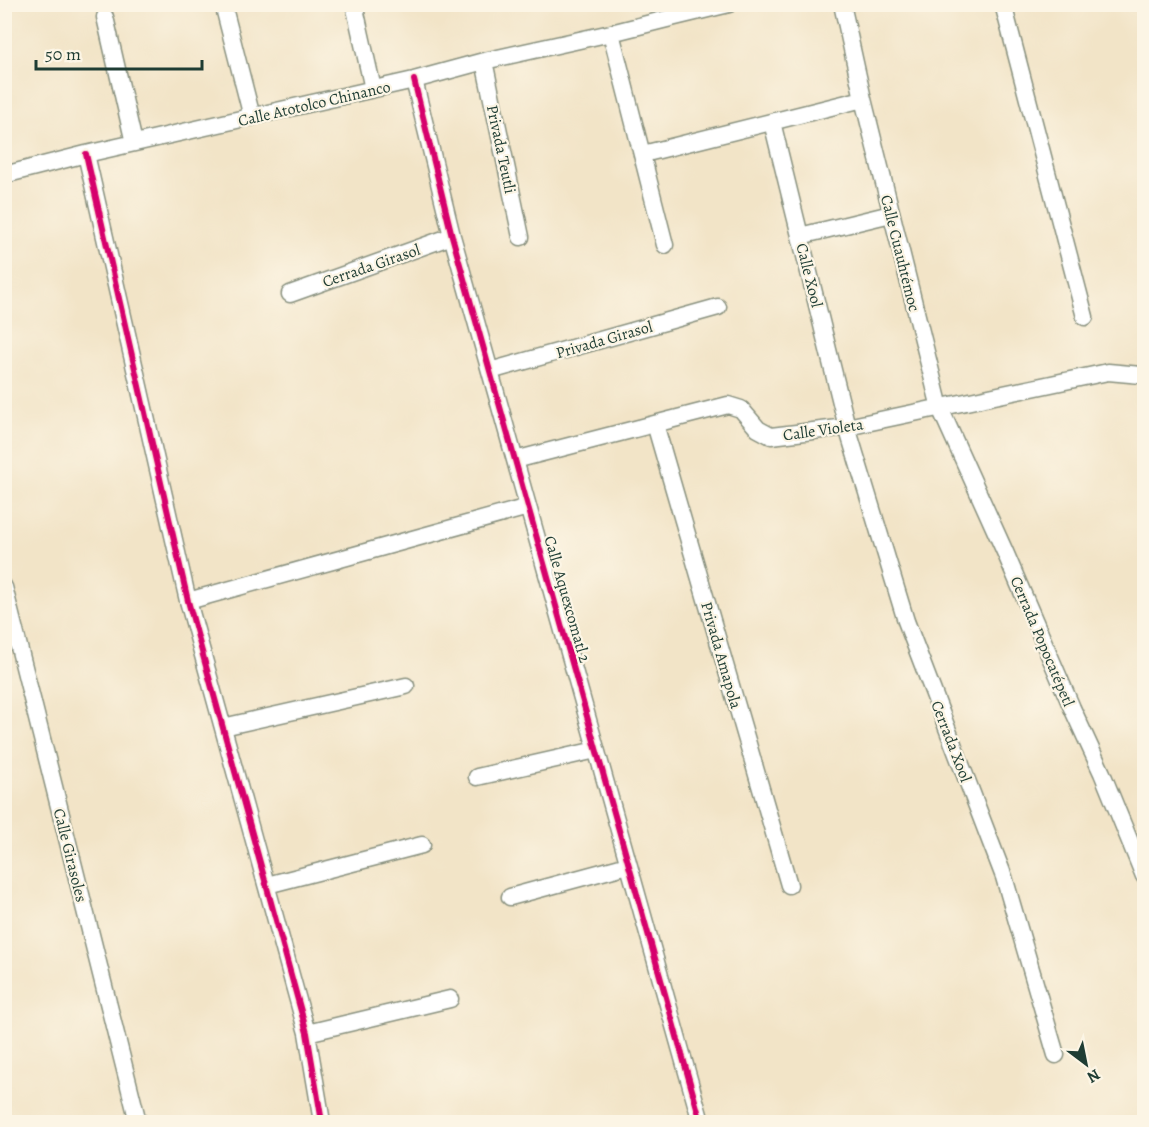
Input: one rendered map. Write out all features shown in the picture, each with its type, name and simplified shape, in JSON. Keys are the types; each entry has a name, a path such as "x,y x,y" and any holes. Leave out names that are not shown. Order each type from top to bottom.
{"street":[{"path":"223,4 252,117"},
{"path":"354,4 373,89"},
{"name":"Calle Atotolco Chinanco","path":"4,175 86,154 414,80 484,60 611,33 673,11 729,4"},
{"name":"Calle Cuauhtémoc","path":"842,4 863,99 940,408"},
{"path":"1003,4 1085,317"},
{"path":"105,17 134,143"},
{"path":"611,33 665,245"},
{"name":"Privada Teutli","path":"484,60 521,237"},
{"name":"Calle Aquexcomatl 2","path":"414,80 452,237 701,1122"},
{"path":"643,154 863,99"},
{"name":"Calle Xool","path":"772,122 847,427"},
{"path":"86,154 188,601 307,1033 322,1122"},
{"path":"800,236 891,214"},
{"name":"Cerrada Girasol","path":"290,294 452,237"},
{"name":"Privada Girasol","path":"490,371 718,307"},
{"name":"Calle Violeta","path":"515,460 728,405 741,409 758,429 771,436 847,427 1108,372 1144,376"},
{"name":"Cerrada Popocatépetl","path":"940,408 1102,773 1144,876"},
{"name":"Privada Amapola","path":"655,424 789,885"},
{"name":"Cerrada Xool","path":"847,427 906,621 1004,877 1056,1055"},
{"path":"188,601 528,507"},
{"name":"Calle Girasoles","path":"4,587 138,1122"},
{"path":"223,728 406,686"},
{"path":"477,777 596,750"},
{"path":"267,885 422,845"},
{"path":"510,897 628,864"},
{"path":"307,1033 450,999"}],"cycle path":[{"path":"414,80 452,236 701,1122"},
{"path":"86,154 188,601 307,1033 322,1122"}]}
